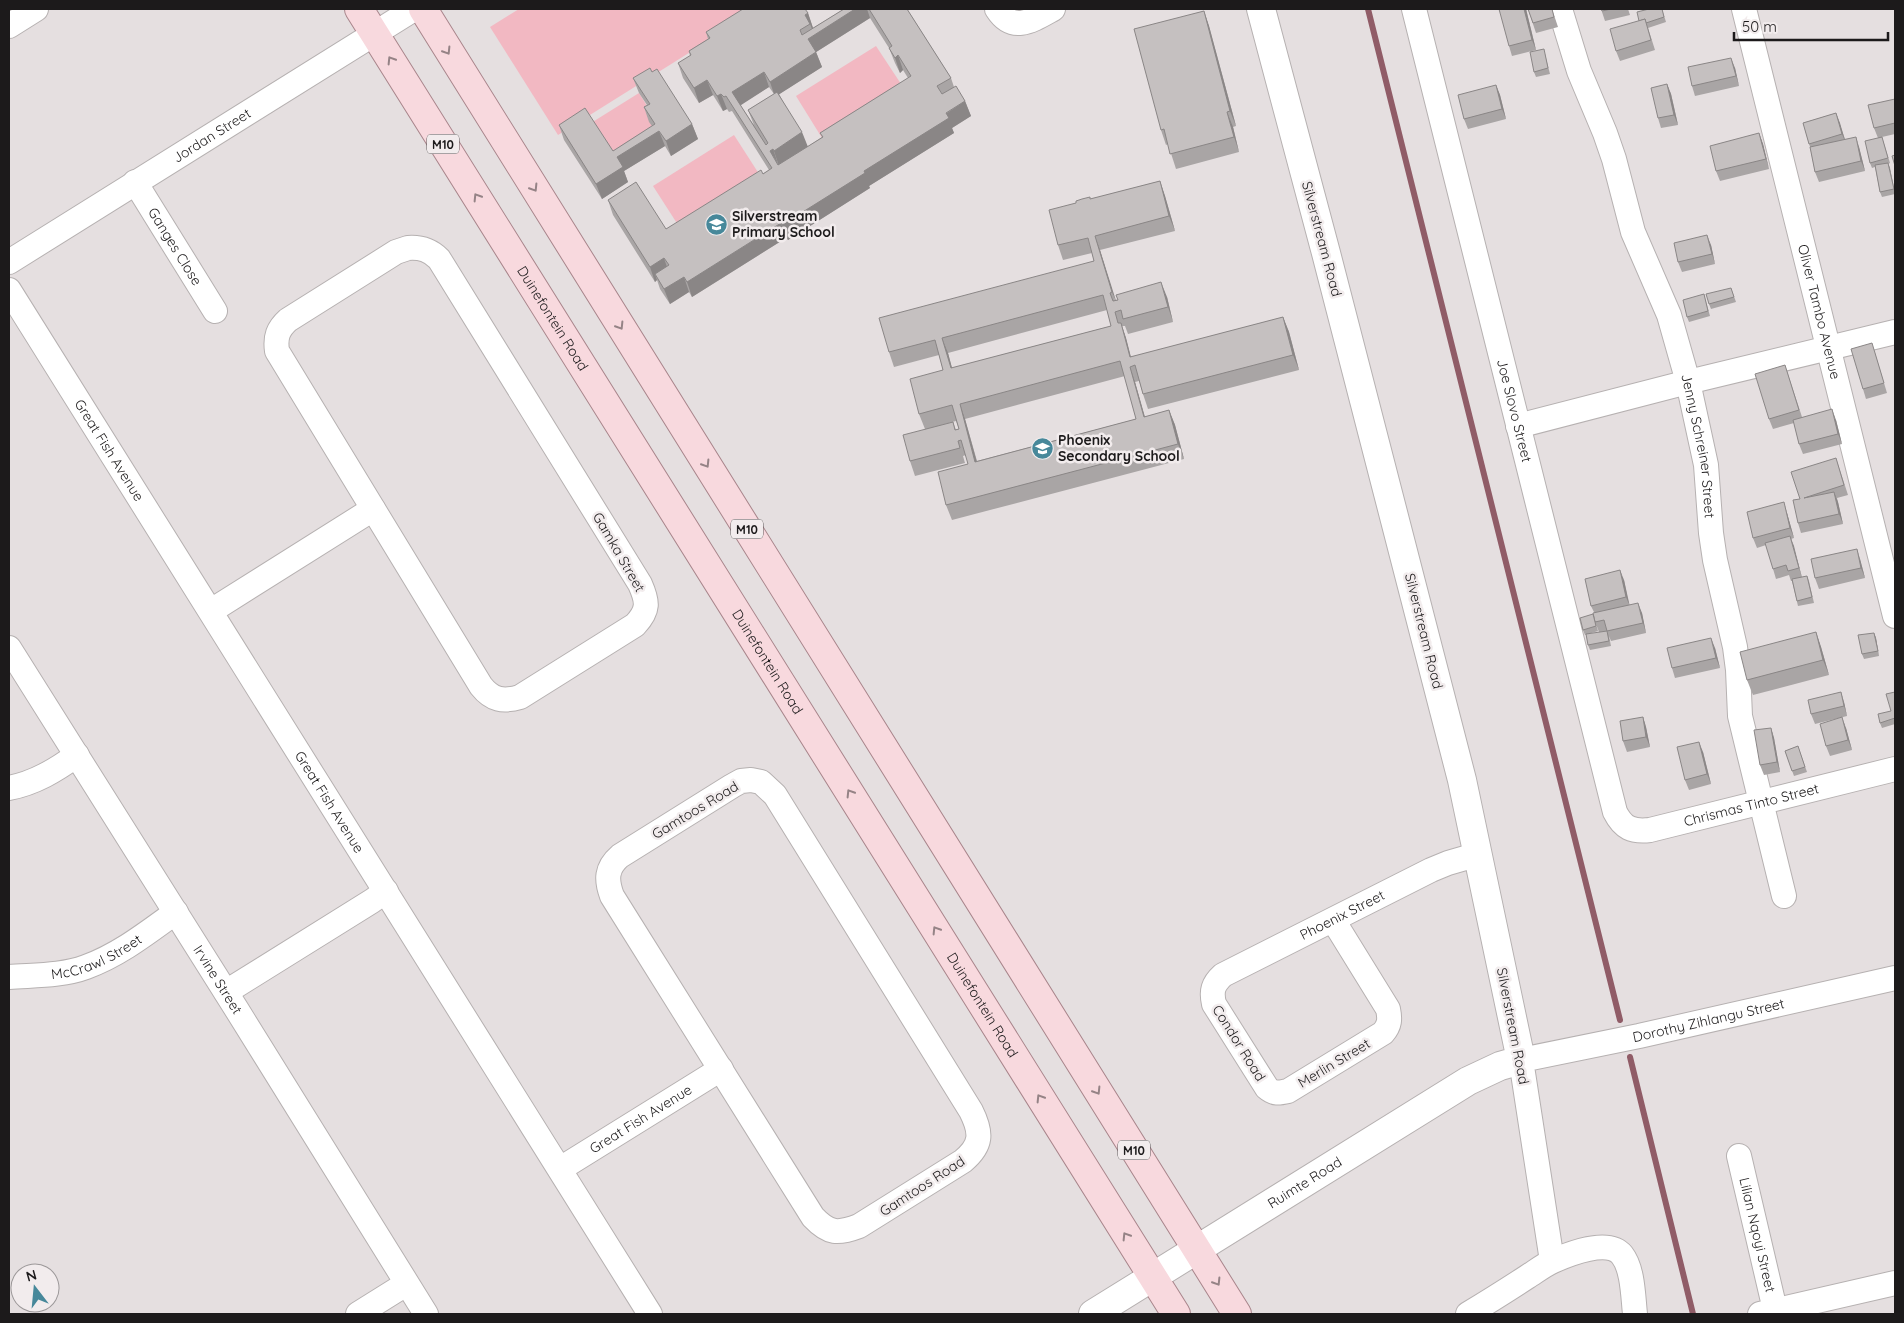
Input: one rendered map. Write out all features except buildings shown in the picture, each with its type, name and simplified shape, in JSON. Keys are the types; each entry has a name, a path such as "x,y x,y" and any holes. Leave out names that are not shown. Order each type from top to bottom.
{"main road":[{"name":"Duinefontein Road","path":"359,9 1176,1314"},
{"name":"M10","path":"422,9 1237,1314"}],"street":[{"path":"9,26 36,9"},
{"name":"Jordan Street","path":"9,262 134,182 414,9"},
{"path":"997,9 1008,21 1016,24 1026,23 1053,9"},
{"name":"Silverstream Road","path":"1261,9 1462,780 1521,1060 1552,1261"},
{"name":"Joe Slovo Street","path":"1417,9 1518,426 1615,812"},
{"name":"Jenny Schreiner Street","path":"1560,9 1576,64 1614,158 1633,232 1668,315 1688,382 1706,465 1715,560 1736,647 1740,716 1784,896"},
{"name":"Oliver Tambo Avenue","path":"1744,9 1895,616"},
{"name":"Ganges Close","path":"134,182 215,311"},
{"name":"Gamka Street","path":"418,248 431,251 439,258 640,584 645,595 646,605 643,616 635,624 520,697 498,700 487,694 481,686 373,509 280,358 276,343 277,335 281,327 288,320 396,252 418,248"},
{"name":"Great Fish Avenue","path":"9,290 125,478 211,611 300,758 386,890 474,1035 650,1314"},
{"path":"1518,426 1688,382 1895,332"},
{"path":"211,611 373,509"},
{"name":"Irvine Street","path":"9,648 78,755 426,1314"},
{"path":"9,788 54,772 78,755"},
{"name":"Chrismas Tinto Street","path":"1615,812 1620,822 1626,827 1639,831 1761,803 1895,769"},
{"name":"Gamtoos Road","path":"751,780 761,782 775,796 971,1110 979,1133 978,1143 972,1153 963,1161 860,1226 834,1232 822,1226 813,1217 721,1069 612,896 607,884 608,873 612,863 620,856 732,786 741,781 751,780"},
{"name":"Phoenix Street","path":"1213,988 1217,980 1223,975 1432,870 1478,854"},
{"path":"226,992 372,901 386,890"},
{"name":"McCrawl Street","path":"9,977 49,974 86,967 125,948 176,912"},
{"name":"Merlin Street","path":"1276,1093 1288,1091 1383,1033 1389,1026 1390,1017 1388,1009 1333,920"},
{"name":"Dorothy Zihlangu Street","path":"1521,1060 1648,1034 1895,978"},
{"name":"Condor Road","path":"1213,988 1214,1004 1267,1088 1276,1093"},
{"name":"Ruimte Road","path":"1093,1314 1468,1081 1500,1066 1521,1060"},
{"name":"Great Fish Avenue","path":"560,1169 721,1069"},
{"name":"Lilian Nqoyi Street","path":"1739,1156 1771,1313"},
{"path":"1468,1314 1552,1261 1588,1248 1602,1247 1612,1248 1621,1253 1629,1272 1635,1314"},
{"path":"1771,1313 1895,1283"},
{"path":"358,1314 406,1284"}],"shaded area":[{"path":"519,9 759,9 558,135 490,27"},
{"path":"876,46 903,87 822,138 796,96"},
{"path":"639,93 655,119 660,139 618,166 591,123"},
{"path":"734,135 761,177 680,228 653,186"}],"waterway":[{"path":"1368,9 1620,1020"},
{"path":"1630,1057 1693,1314"}],"place":[{"name":"Silverstream Primary School","path":"716,224"},
{"name":"Phoenix Secondary School","path":"1042,448"}]}
